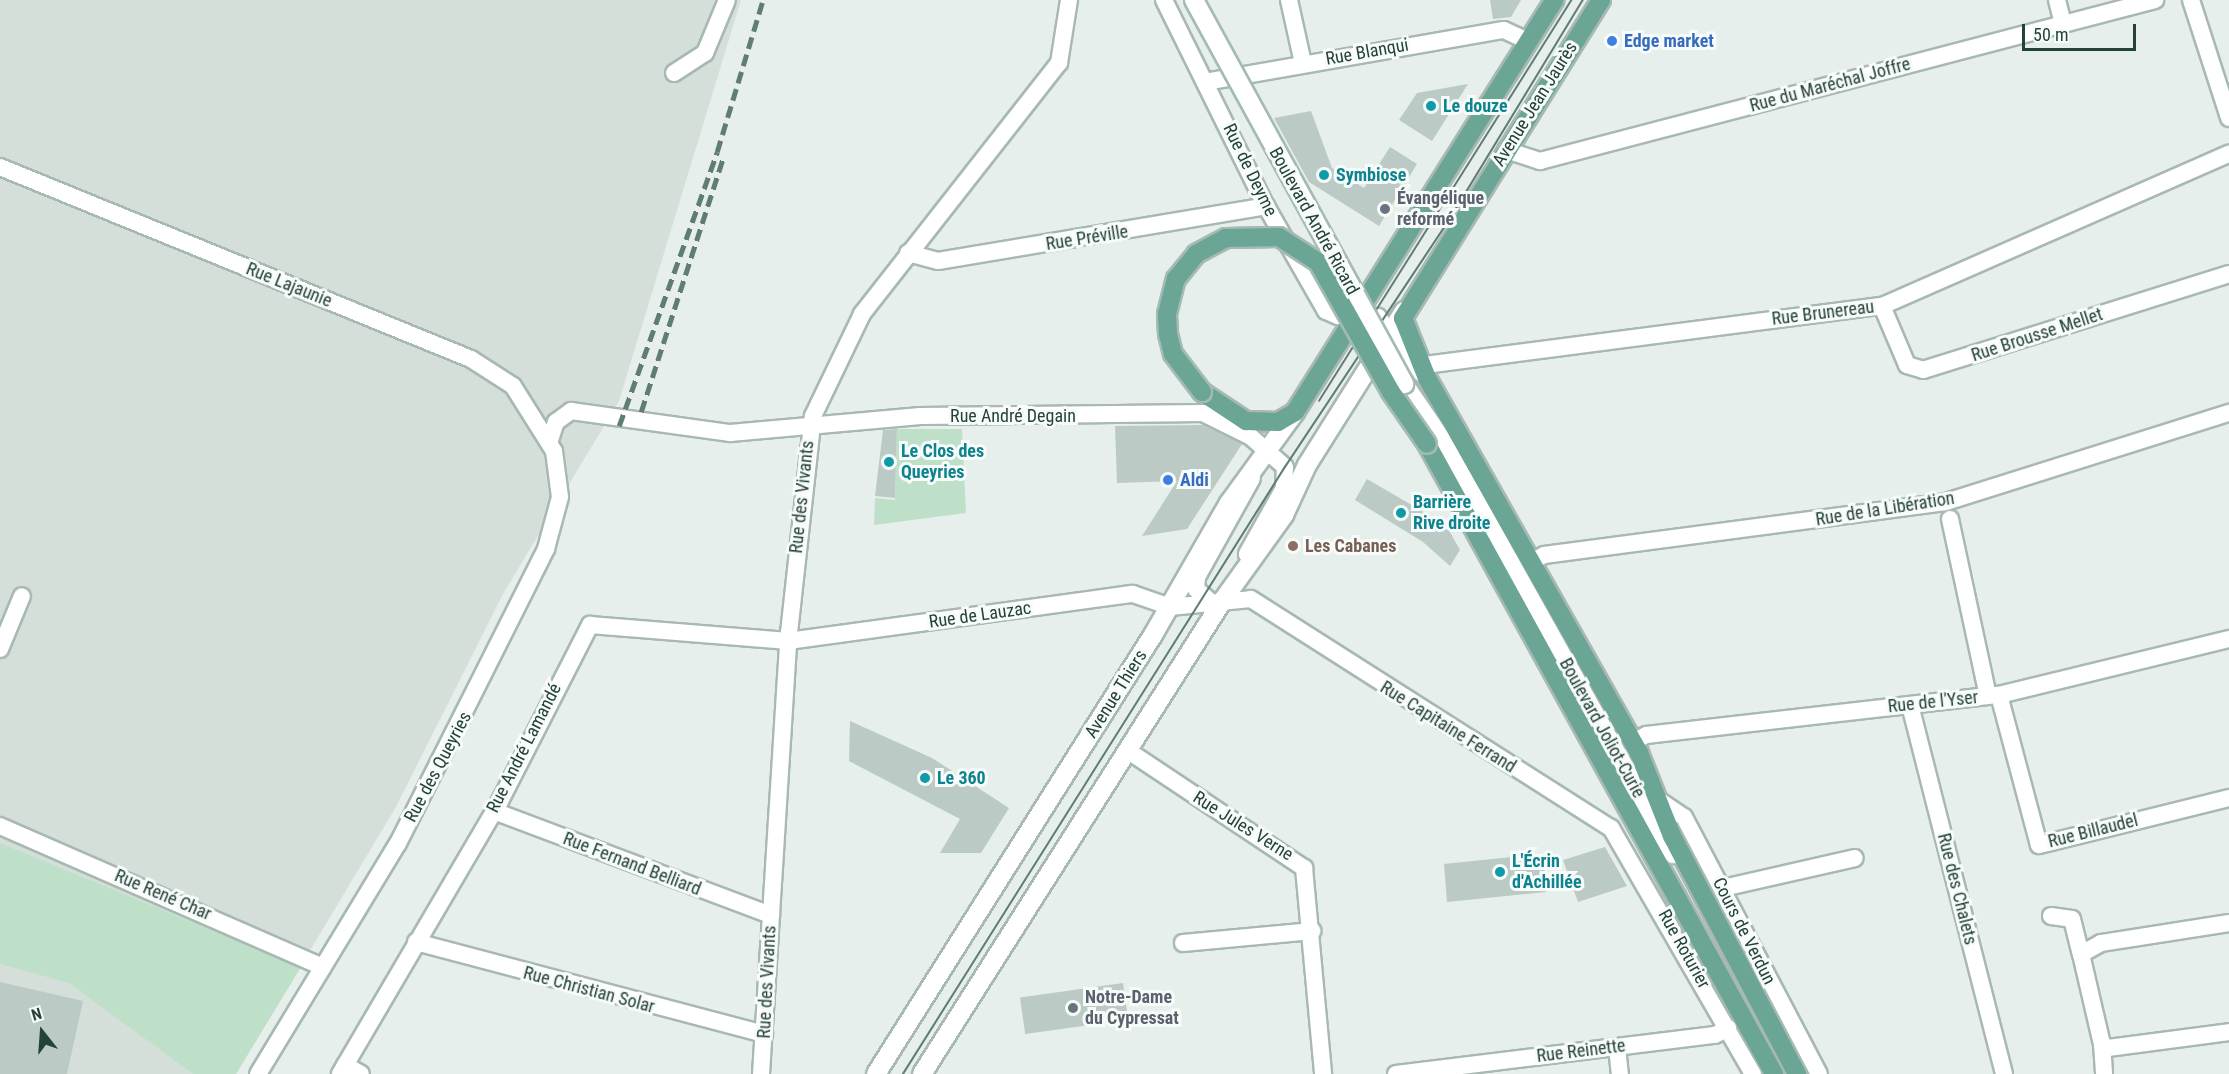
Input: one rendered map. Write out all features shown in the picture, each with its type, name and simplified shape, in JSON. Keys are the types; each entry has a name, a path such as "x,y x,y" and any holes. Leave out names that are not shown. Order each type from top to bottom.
{"main road":[{"name":"Boulevard André Ricard","path":"1194,0 1404,384 1427,444"},
{"path":"1355,315 1554,0"},
{"name":"Avenue Jean Jaurès","path":"1392,330 1601,0"},
{"name":"Boulevard Joliot-Curie","path":"1236,424 1202,392 1173,354 1168,334 1167,314 1176,279 1196,254 1226,238 1279,237 1322,267 1391,392 1427,444 1603,747 1731,952 1797,1074"},
{"path":"1404,311 1426,372 1633,742 1657,799 1731,952"},
{"name":"Avenue Thiers","path":"876,1074 1170,607 1198,551 1255,468 1269,452 1355,315"},
{"path":"922,1074 1127,750 1217,601 1284,515 1307,465 1392,330"},
{"name":"Boulevard Joliot-Curie","path":"1404,384 1440,437 1774,1074"},
{"path":"1236,424 1268,423 1295,412"}],"street":[{"path":"674,73 705,53 727,0"},
{"name":"Rue des Vivants","path":"761,1074 789,641 812,423 833,367 862,314 1059,63 1069,0"},
{"name":"Rue de Deyme","path":"1164,0 1266,206 1326,310 1355,315"},
{"path":"1288,0 1303,63"},
{"path":"2057,0 2063,24"},
{"name":"Rue du Maréchal Joffre","path":"1506,150 1540,161 2155,0"},
{"path":"2191,0 2229,118"},
{"name":"Rue Blanqui","path":"1205,82 1303,63 1504,30 1528,41"},
{"name":"Rue Brunereau","path":"1426,372 1882,306 2229,154"},
{"name":"Rue Lajaunie","path":"0,167 471,358 513,386 550,440"},
{"name":"Rue Préville","path":"908,253 938,261 1266,206"},
{"name":"Rue Brousse Mellet","path":"1882,306 1907,365 1923,370 2229,274"},
{"path":"1355,315 1372,314 1392,330 1426,372"},
{"name":"Rue André Degain","path":"550,440 556,422 571,411 694,432 920,416 1194,412 1236,424"},
{"name":"Rue de la Libération","path":"1532,562 1544,555 1946,502 2229,413"},
{"path":"1236,424 1285,467 1284,488 1217,601 1196,589 1197,577 1255,468"},
{"name":"Rue des Queyries","path":"258,1074 439,768 555,525 560,497 550,440"},
{"path":"1950,519 1994,696"},
{"name":"Rue de Lauzac","path":"789,641 1133,594 1170,607"},
{"path":"0,649 22,596"},
{"name":"Rue Capitaine Ferrand","path":"1170,607 1251,599 1611,828"},
{"name":"Rue André Lamandé","path":"343,1070 494,811 590,625 789,641"},
{"name":"Rue de l'Yser","path":"1633,742 1646,735 1994,696 2229,639"},
{"name":"Rue Billaudel","path":"1994,696 2038,845 2229,798"},
{"name":"Rue des Chalets","path":"1910,705 2004,1074"},
{"name":"Rue Jules Verne","path":"1127,750 1299,861 1307,876 1323,1074"},
{"name":"Cours de Verdun","path":"1657,799 1684,817 1819,1074"},
{"name":"Rue Fernand Belliard","path":"494,811 771,915"},
{"name":"Rue René Char","path":"0,826 323,967"},
{"name":"Rue Roturier","path":"1611,828 1753,1074"},
{"path":"1723,888 1855,858"},
{"path":"2051,916 2072,920 2102,1044 2104,1074"},
{"path":"2081,954 2101,943 2229,923"},
{"path":"1183,943 1312,931"},
{"name":"Rue Christian Solar","path":"416,942 764,1035"},
{"name":"Rue Reinette","path":"1396,1074 1715,1035 1728,1028"},
{"path":"2102,1044 2114,1050 2229,1032"},
{"path":"1617,1047 1620,1074"},
{"path":"343,1070 360,1074"}],"shaded area":[{"path":"0,0 741,0 619,401 503,594 396,807 236,1074 0,1074"}],"green space":[{"path":"897,429 962,429 966,513 874,525 875,498 895,500"},
{"path":"0,843 301,967 236,1074 193,1074 69,983 0,964"}],"building":[{"path":"1490,0 1521,0 1511,17 1493,19"},
{"name":"Le douze","path":"1468,84 1432,141 1399,120 1417,93"},
{"name":"Symbiose","path":"1311,111 1332,168 1364,188 1390,147 1417,164 1379,226 1309,182 1274,118"},
{"name":"Aldi","path":"1203,425 1242,444 1187,529 1142,536 1177,481 1117,483 1115,426"},
{"name":"Le Clos des Queyries","path":"897,429 895,498 875,496 883,430"},
{"name":"Barrière Rive droite","path":"1367,479 1446,525 1460,550 1450,566 1423,542 1355,500"},
{"name":"Le 360","path":"850,721 932,758 1009,808 981,853 940,853 960,819 849,761"},
{"path":"1605,847 1627,886 1578,902 1563,860"},
{"name":"L'Écrin d'Achillée","path":"1531,855 1532,868 1544,865 1546,892 1447,902 1444,864"},
{"path":"0,982 83,1001 67,1074 0,1074"},
{"name":"Notre-Dame du Cypressat","path":"1123,983 1128,1020 1025,1034 1020,997"}],"tram line":[{"path":"1319,401 1572,0"},
{"path":"903,1074 1285,467 1446,225 1583,0"}],"railway":[{"path":"619,426 717,152 763,0"},
{"path":"641,412 724,155"}],"place":[{"name":"Edge market","path":"1612,41"},
{"name":"Le douze","path":"1431,106"},
{"name":"Symbiose","path":"1324,175"},
{"name":"Évangélique reformé","path":"1385,209"},
{"name":"Le Clos des Queyries","path":"889,462"},
{"name":"Aldi","path":"1168,480"},
{"name":"Barrière Rive droite","path":"1401,513"},
{"name":"Les Cabanes","path":"1293,546"},
{"name":"Le 360","path":"925,778"},
{"name":"L'Écrin d'Achillée","path":"1500,872"},
{"name":"Notre-Dame du Cypressat","path":"1073,1008"}]}
